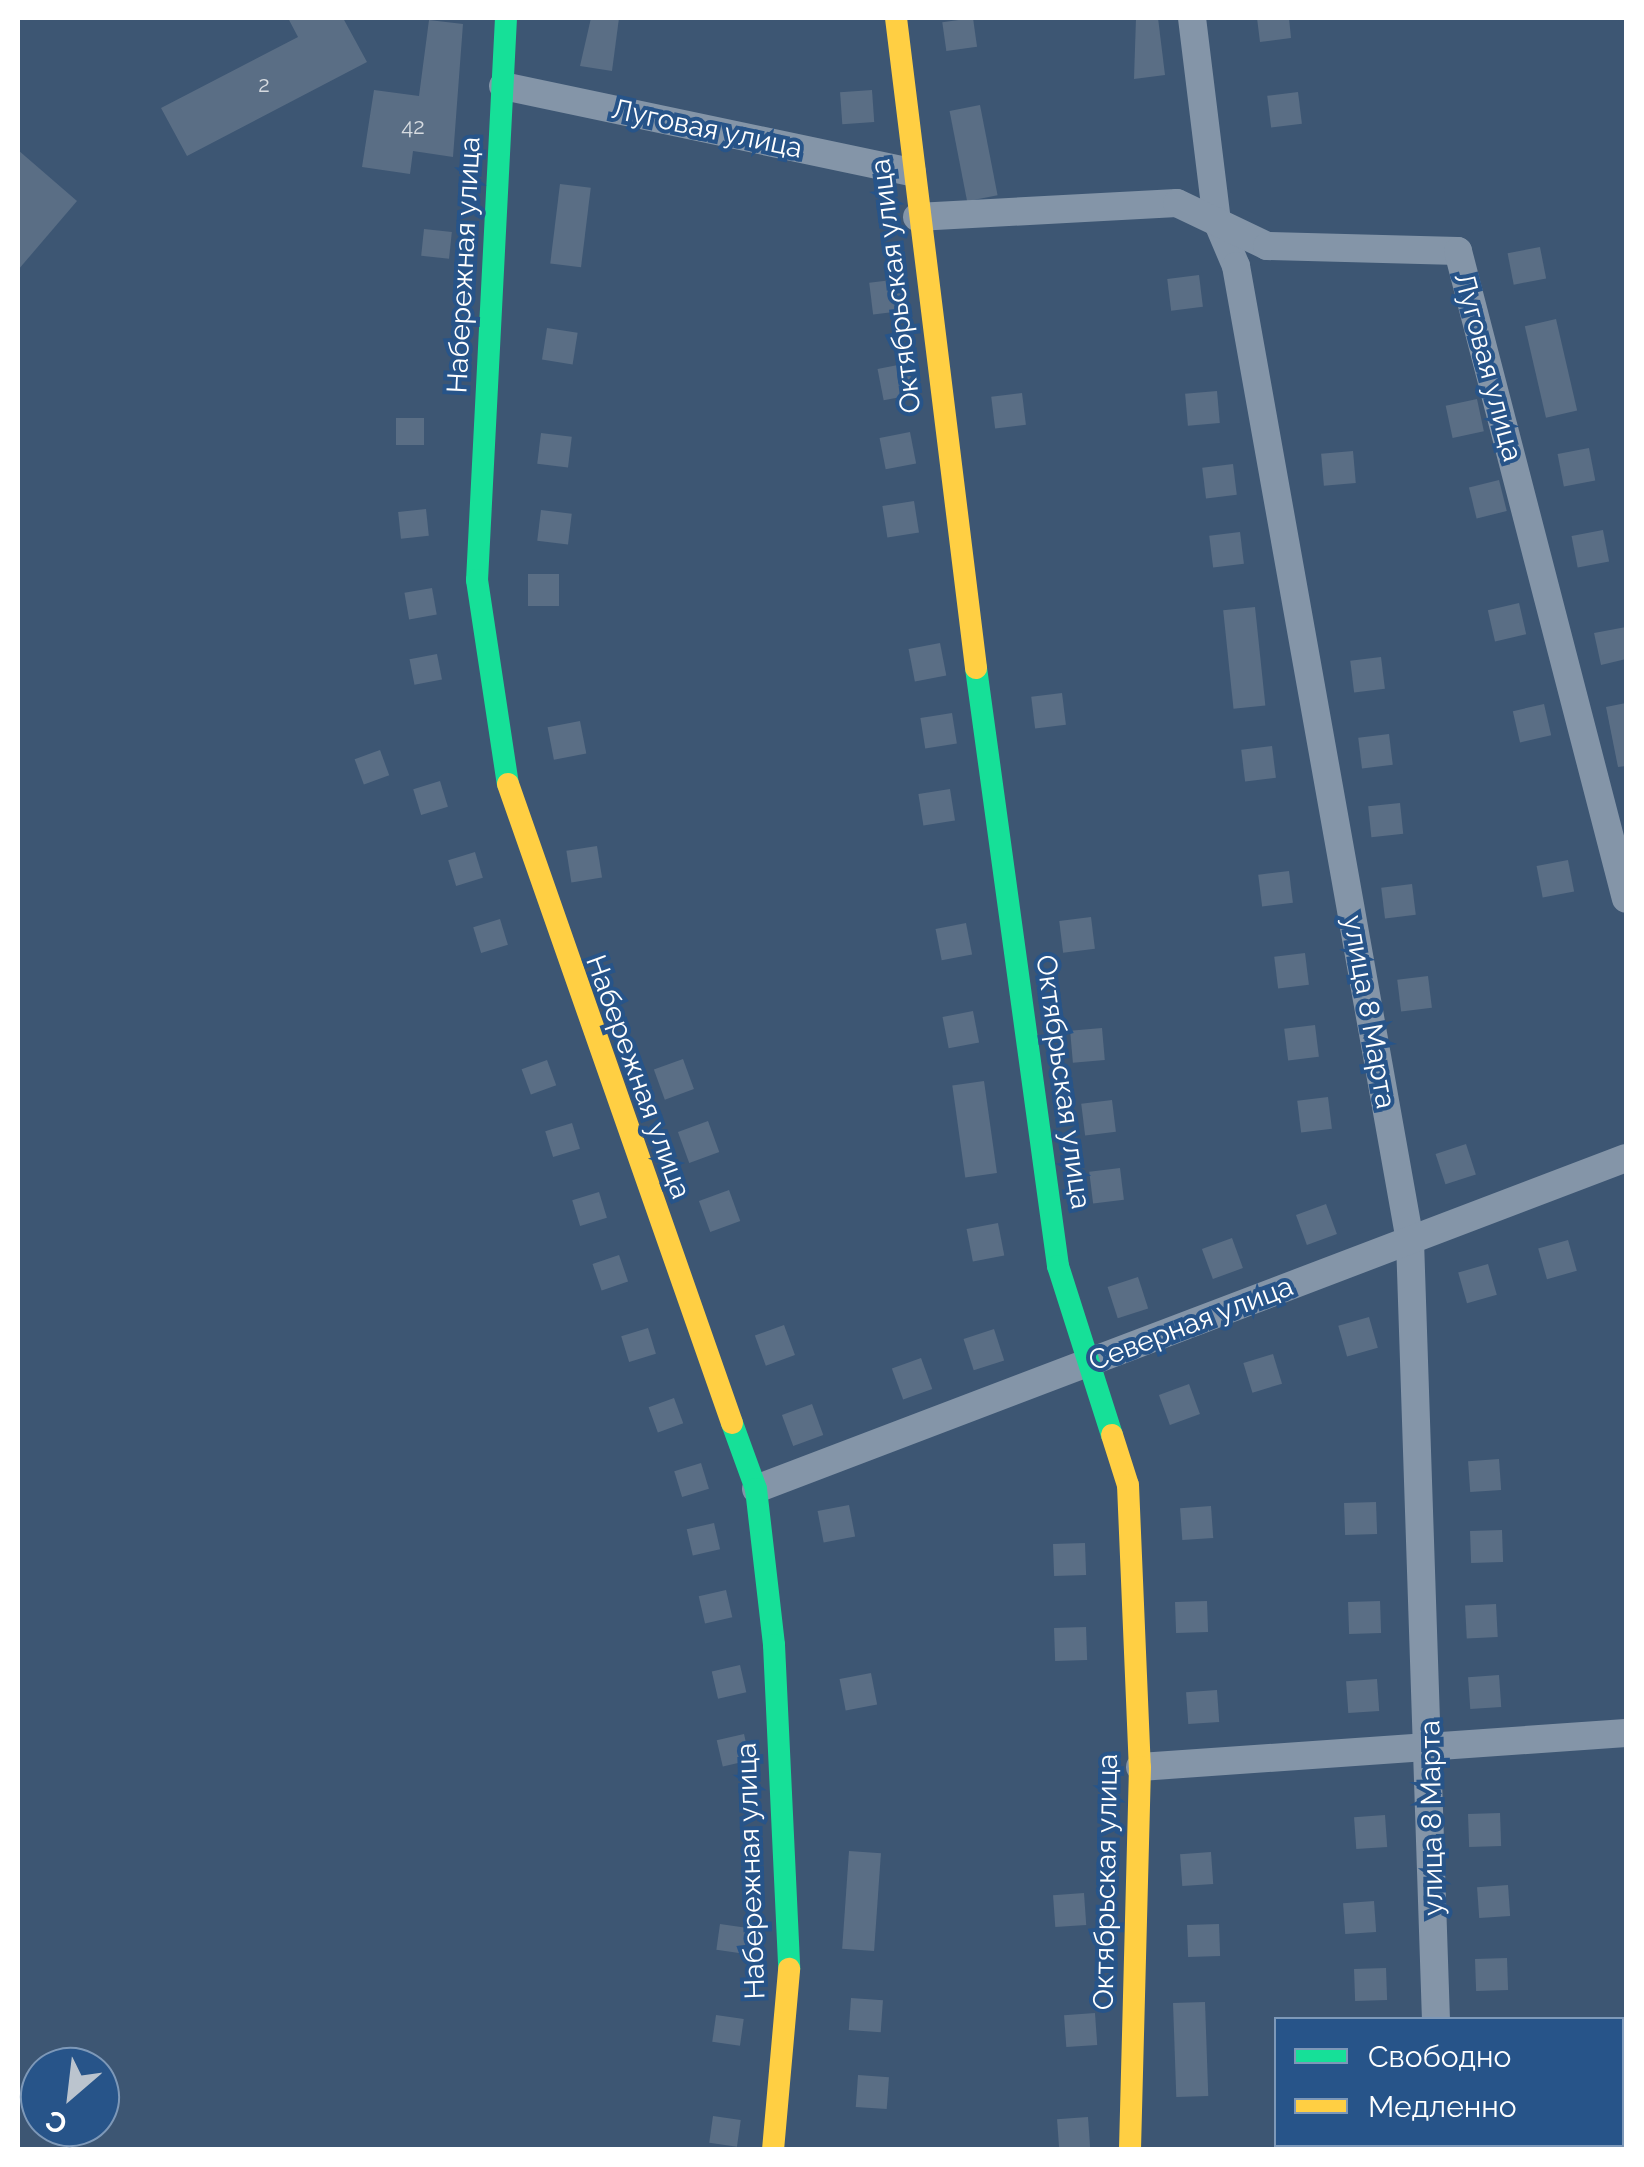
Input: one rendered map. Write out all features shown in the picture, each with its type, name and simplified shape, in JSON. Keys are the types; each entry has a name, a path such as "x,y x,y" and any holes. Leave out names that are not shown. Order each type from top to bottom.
{"street":[{"name":"Набережная улица","path":"506,18 477,580 507,782 756,1489 774,1645 788,1972 773,2150"},
{"name":"Октябрьская улица","path":"896,18 917,218 1058,1266 1085,1364 1128,1485 1140,1767 1130,2150"},
{"name":"улица 8 Марта","path":"1192,18 1217,221 1236,266 1410,1241 1432,1744 1436,2017"},
{"name":"Луговая улица","path":"503,86 912,172"},
{"name":"Луговая улица","path":"917,218 1177,203 1267,246 1458,252 1626,899"},
{"name":"Северная улица","path":"756,1489 1626,1158"},
{"path":"1140,1767 1626,1733"}],"building":[{"path":"288,18 343,18 367,62 187,156 161,108 298,37"},
{"path":"591,18 619,18 612,71 580,66"},
{"path":"973,18 977,47 946,51 942,22"},
{"path":"1136,18 1158,18 1165,75 1134,79"},
{"path":"1257,18 1289,18 1291,38 1260,42"},
{"path":"429,20 463,24 453,157 413,151 410,174 362,167 374,90 419,96"},
{"path":"872,90 874,122 842,124 840,92"},
{"path":"1298,92 1302,124 1271,128 1267,96"},
{"path":"980,105 998,195 967,201 950,111"},
{"path":"18,150 77,201 18,270"},
{"path":"560,184 591,188 581,267 550,263"},
{"path":"424,229 452,232 449,259 421,256"},
{"path":"1540,247 1546,278 1514,285 1508,253"},
{"path":"1199,275 1203,307 1171,311 1167,279"},
{"path":"900,279 904,311 873,315 869,283"},
{"path":"1556,319 1577,411 1546,418 1525,326"},
{"path":"547,328 578,333 573,364 542,360"},
{"path":"908,363 914,394 884,400 878,369"},
{"path":"1217,391 1220,423 1188,426 1185,394"},
{"path":"1022,393 1026,425 995,429 991,397"},
{"path":"1477,399 1484,431 1453,438 1446,406"},
{"path":"396,418 424,418 424,445 396,445"},
{"path":"910,432 916,463 886,469 880,438"},
{"path":"541,433 572,437 568,468 537,464"},
{"path":"1589,448 1595,480 1564,486 1558,454"},
{"path":"1353,451 1356,483 1324,486 1321,454"},
{"path":"1233,464 1237,495 1206,499 1202,468"},
{"path":"1499,480 1507,511 1477,519 1469,487"},
{"path":"914,501 919,533 887,538 882,506"},
{"path":"426,509 429,536 401,539 398,512"},
{"path":"541,510 572,514 568,545 537,541"},
{"path":"1603,530 1609,561 1578,568 1572,536"},
{"path":"1240,532 1244,564 1213,568 1209,536"},
{"path":"528,574 559,574 559,606 528,606"},
{"path":"432,588 437,615 409,619 404,593"},
{"path":"1519,603 1526,634 1495,641 1488,610"},
{"path":"1255,607 1265,705 1234,709 1223,610"},
{"path":"1626,627 1626,659 1601,665 1594,633"},
{"path":"940,643 946,675 915,681 909,649"},
{"path":"437,654 442,680 414,685 410,659"},
{"path":"1381,657 1385,689 1354,693 1350,661"},
{"path":"1062,693 1066,725 1035,729 1031,697"},
{"path":"1626,703 1626,766 1618,767 1606,707"},
{"path":"1544,704 1551,735 1520,742 1513,711"},
{"path":"952,713 957,744 925,749 920,718"},
{"path":"580,721 586,753 554,760 548,727"},
{"path":"1389,734 1393,765 1362,769 1358,738"},
{"path":"1272,746 1276,778 1245,782 1241,750"},
{"path":"380,750 389,775 364,785 355,759"},
{"path":"440,781 448,807 421,815 413,789"},
{"path":"950,789 955,821 923,826 918,794"},
{"path":"1400,803 1403,834 1371,837 1368,806"},
{"path":"597,846 602,878 571,882 566,851"},
{"path":"475,852 483,878 456,886 448,860"},
{"path":"1568,860 1574,891 1543,898 1537,866"},
{"path":"1289,871 1293,903 1262,907 1258,875"},
{"path":"1412,884 1416,915 1385,919 1381,888"},
{"path":"1091,917 1095,949 1063,953 1059,921"},
{"path":"500,919 508,945 481,953 473,927"},
{"path":"966,923 972,954 942,960 936,929"},
{"path":"1305,953 1309,985 1278,989 1274,957"},
{"path":"1428,976 1432,1008 1401,1012 1397,980"},
{"path":"973,1011 979,1042 949,1048 943,1017"},
{"path":"1315,1025 1319,1057 1288,1061 1284,1029"},
{"path":"1102,1028 1105,1060 1073,1063 1070,1031"},
{"path":"683,1059 694,1089 665,1100 654,1070"},
{"path":"547,1060 556,1085 531,1095 522,1069"},
{"path":"984,1081 997,1173 965,1178 952,1085"},
{"path":"1328,1097 1332,1129 1301,1133 1297,1101"},
{"path":"1112,1100 1116,1132 1085,1136 1081,1104"},
{"path":"708,1121 719,1152 689,1163 678,1132"},
{"path":"572,1123 580,1149 553,1157 545,1131"},
{"path":"1466,1144 1476,1174 1445,1184 1436,1154"},
{"path":"1120,1168 1124,1200 1093,1204 1089,1172"},
{"path":"729,1190 740,1221 710,1232 699,1201"},
{"path":"599,1192 607,1218 580,1226 572,1200"},
{"path":"1326,1204 1337,1234 1307,1245 1296,1215"},
{"path":"998,1223 1004,1255 973,1261 967,1229"},
{"path":"1232,1238 1243,1268 1213,1279 1202,1249"},
{"path":"1568,1240 1577,1271 1547,1279 1538,1249"},
{"path":"619,1255 628,1281 602,1291 593,1264"},
{"path":"1488,1264 1497,1295 1467,1303 1458,1273"},
{"path":"1138,1277 1148,1308 1118,1318 1108,1287"},
{"path":"1369,1317 1378,1348 1347,1357 1338,1326"},
{"path":"784,1325 795,1355 766,1366 755,1336"},
{"path":"648,1328 656,1354 629,1362 621,1336"},
{"path":"994,1329 1004,1360 974,1370 964,1339"},
{"path":"1273,1354 1282,1384 1252,1393 1243,1363"},
{"path":"921,1358 932,1389 903,1400 892,1369"},
{"path":"1189,1384 1200,1414 1170,1425 1159,1395"},
{"path":"674,1398 683,1423 658,1433 649,1407"},
{"path":"812,1404 823,1435 793,1446 782,1415"},
{"path":"1499,1459 1501,1490 1470,1492 1468,1461"},
{"path":"701,1463 709,1489 682,1497 674,1471"},
{"path":"1376,1502 1377,1534 1345,1535 1344,1503"},
{"path":"849,1505 855,1536 824,1543 818,1511"},
{"path":"1211,1506 1213,1538 1182,1540 1180,1508"},
{"path":"714,1523 720,1549 693,1556 687,1529"},
{"path":"1502,1530 1503,1562 1471,1563 1470,1531"},
{"path":"1085,1543 1086,1575 1054,1576 1053,1544"},
{"path":"726,1590 732,1617 705,1624 699,1596"},
{"path":"1207,1601 1208,1632 1176,1633 1175,1602"},
{"path":"1380,1601 1381,1633 1349,1634 1348,1602"},
{"path":"1496,1604 1498,1637 1467,1639 1465,1606"},
{"path":"1086,1627 1087,1660 1055,1661 1054,1628"},
{"path":"740,1665 746,1692 718,1699 712,1672"},
{"path":"871,1673 877,1704 846,1711 840,1679"},
{"path":"1499,1675 1501,1707 1470,1709 1468,1677"},
{"path":"1377,1679 1379,1711 1348,1713 1346,1681"},
{"path":"1217,1690 1219,1722 1188,1724 1186,1692"},
{"path":"744,1734 750,1760 723,1767 717,1740"},
{"path":"1500,1813 1501,1846 1469,1847 1468,1814"},
{"path":"1385,1815 1387,1847 1356,1849 1354,1817"},
{"path":"849,1851 881,1853 874,1951 842,1949"},
{"path":"1211,1852 1213,1884 1182,1886 1180,1854"},
{"path":"1508,1885 1510,1916 1479,1918 1477,1887"},
{"path":"1084,1893 1086,1925 1055,1927 1053,1895"},
{"path":"1374,1901 1376,1932 1345,1934 1343,1903"},
{"path":"720,1924 748,1928 744,1954 716,1950"},
{"path":"1219,1924 1220,1956 1188,1957 1187,1925"},
{"path":"1507,1958 1508,1990 1476,1991 1475,1959"},
{"path":"1386,1968 1387,2000 1355,2001 1354,1969"},
{"path":"851,1998 883,2000 881,2032 849,2030"},
{"path":"1205,2002 1208,2096 1176,2097 1173,2003"},
{"path":"1095,2013 1097,2045 1066,2047 1064,2015"},
{"path":"716,2015 744,2019 740,2046 712,2042"},
{"path":"858,2075 889,2077 887,2109 856,2107"},
{"path":"713,2116 741,2120 737,2147 709,2143"},
{"path":"1088,2117 1090,2149 1059,2150 1057,2119"}],"traffic: fast":[{"path":"506,18 477,580 508,784"},
{"path":"976,668 1058,1266 1112,1435"},
{"path":"732,1423 756,1489 774,1645 789,1969"}],"traffic: slow":[{"path":"896,18 976,668"},
{"path":"508,784 732,1423"},
{"path":"1112,1435 1128,1485 1140,1767 1130,2150"},
{"path":"773,2150 789,1969"}]}
